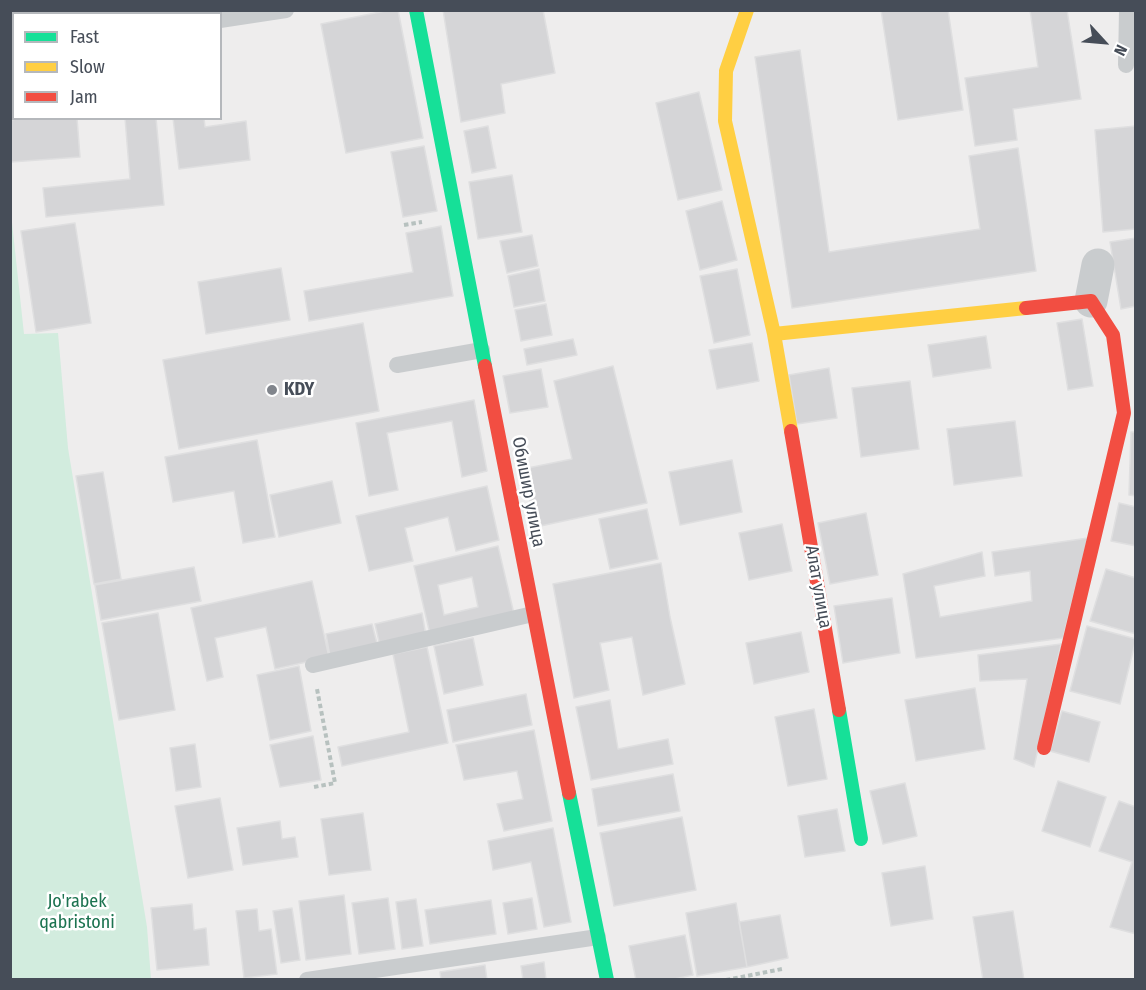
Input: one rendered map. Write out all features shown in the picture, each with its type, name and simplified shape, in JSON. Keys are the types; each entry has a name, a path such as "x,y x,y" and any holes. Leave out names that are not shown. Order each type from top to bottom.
{"street":[{"name":"Обишир улица","path":"416,10 533,614 607,980"},
{"name":"Алат улица","path":"747,10 726,71 725,121 774,334 861,839"},
{"path":"1044,748 1130,414 1113,335 1091,301 1098,265"},
{"path":"774,334 1091,301"}],"lane":[{"path":"222,20 286,10"},
{"path":"1126,65 1127,10"},
{"path":"397,365 482,350"},
{"path":"313,665 533,614"},
{"path":"307,980 598,937"}],"path":[{"path":"313,665 335,783 314,787"},
{"path":"726,980 782,969"}],"green space":[{"name":"Jo'rabek qabristoni","path":"10,204 24,334 58,333 68,448 147,927 151,979 11,979"}],"building":[{"path":"10,10 50,10 50,12 12,12 12,66 10,66"},
{"path":"100,10 146,10 146,12 100,12"},
{"path":"398,10 423,138 346,153 321,24"},
{"path":"443,10 543,10 555,73 501,84 505,113 461,122"},
{"path":"881,10 948,10 963,110 898,120"},
{"path":"1030,10 1067,10 1081,99 1013,109 1017,140 975,146 965,78 1038,67"},
{"path":"800,50 829,252 980,229 969,156 1018,148 1036,271 792,308 755,57"},
{"path":"699,92 722,190 678,200 656,103"},
{"path":"10,120 77,120 80,157 11,162"},
{"path":"125,120 156,120 164,205 46,217 43,188 130,179"},
{"path":"173,120 204,120 205,127 246,121 250,160 179,169"},
{"path":"488,126 496,168 472,173 464,131"},
{"path":"1136,126 1136,229 1103,232 1095,130"},
{"path":"424,146 437,211 403,217 391,152"},
{"path":"512,175 522,232 478,239 469,182"},
{"path":"722,201 737,260 700,270 686,211"},
{"path":"75,223 91,323 36,332 21,231"},
{"path":"441,226 453,296 309,321 304,291 413,272 406,233"},
{"path":"532,235 538,266 507,273 500,241"},
{"path":"1136,238 1136,306 1121,309 1110,242"},
{"path":"281,268 290,320 206,334 198,282"},
{"path":"539,269 545,301 514,307 508,276"},
{"path":"737,269 750,335 714,343 700,276"},
{"path":"546,304 552,335 521,341 515,310"},
{"path":"1082,319 1093,386 1068,390 1057,323"},
{"name":"KDY","path":"363,323 379,411 179,449 163,360"},
{"path":"986,336 991,368 933,377 928,345"},
{"path":"573,339 577,355 527,365 524,349"},
{"path":"752,343 759,381 717,389 709,350"},
{"path":"613,366 647,503 536,527 523,469 572,459 554,381"},
{"path":"829,368 837,418 797,424 789,375"},
{"path":"541,369 548,407 510,413 503,376"},
{"path":"910,381 919,449 861,457 852,388"},
{"path":"474,400 487,471 462,477 452,421 387,433 398,490 369,496 356,423"},
{"path":"1015,421 1022,476 954,485 947,429"},
{"path":"1131,432 1136,432 1136,496 1129,495"},
{"path":"257,440 275,537 243,543 234,491 173,502 165,457"},
{"path":"732,460 742,512 680,525 669,472"},
{"path":"103,472 121,579 94,584 76,476"},
{"path":"332,481 341,523 279,537 270,495"},
{"path":"487,486 499,540 456,551 448,517 405,528 413,561 369,571 356,516"},
{"path":"1119,503 1136,507 1136,546 1111,541"},
{"path":"647,509 658,559 610,569 599,519"},
{"path":"866,513 878,575 830,584 818,523"},
{"path":"782,524 792,571 749,580 739,533"},
{"path":"1088,538 1063,638 916,658 903,574 982,552 985,576 934,586 940,617 1032,601 1030,571 995,576 992,552"},
{"path":"498,546 514,614 430,634 414,566","holes":["472,577 478,607 444,615 438,585"]},
{"path":"661,563 685,684 643,695 632,637 600,643 609,690 574,698 553,584"},
{"path":"194,567 201,601 101,620 95,585"},
{"path":"1106,569 1136,578 1136,634 1090,621"},
{"path":"312,581 329,657 275,669 266,627 215,638 223,677 207,681 191,608"},
{"path":"892,598 900,653 843,663 834,606"},
{"path":"158,613 175,710 119,720 102,623"},
{"path":"422,613 426,636 380,646 375,624"},
{"path":"372,624 378,647 330,657 326,634"},
{"path":"1087,626 1136,639 1120,704 1070,691"},
{"path":"801,632 809,672 754,684 746,643"},
{"path":"473,638 483,685 444,694 434,646"},
{"path":"1061,644 1034,767 1014,759 1027,679 980,681 978,655"},
{"path":"427,647 448,743 342,766 338,747 409,732 393,654"},
{"path":"299,666 311,731 270,740 257,675"},
{"path":"975,688 985,749 916,761 905,700"},
{"path":"526,694 532,725 453,742 447,710"},
{"path":"610,700 618,749 668,739 673,764 591,780 576,707"},
{"path":"814,709 827,779 788,786 775,717"},
{"path":"1062,711 1100,722 1089,762 1050,751"},
{"path":"534,730 552,821 504,831 497,804 523,799 517,771 464,780 456,745"},
{"path":"313,736 321,780 280,787 270,745"},
{"path":"195,744 201,787 176,791 170,748"},
{"path":"673,774 680,811 598,826 592,789"},
{"path":"1058,781 1106,797 1090,847 1042,831"},
{"path":"905,783 917,836 883,844 870,791"},
{"path":"220,798 233,870 188,878 175,806"},
{"path":"1119,801 1136,807 1136,934 1110,927 1132,862 1099,851"},
{"path":"837,809 845,851 805,857 798,816"},
{"path":"363,813 371,870 329,875 321,819"},
{"path":"682,817 696,890 614,906 600,833"},
{"path":"280,821 282,839 295,837 298,857 243,865 237,828"},
{"path":"553,828 571,922 544,927 531,862 493,870 488,841"},
{"path":"925,866 933,919 891,926 882,873"},
{"path":"344,895 351,954 306,960 299,901"},
{"path":"388,898 395,949 359,954 352,903"},
{"path":"532,898 537,929 508,934 503,903"},
{"path":"416,899 423,946 402,949 396,902"},
{"path":"491,900 496,934 430,944 425,910"},
{"path":"736,903 747,967 697,976 686,913"},
{"path":"192,904 194,930 206,928 209,965 157,970 151,908"},
{"path":"292,908 300,960 281,963 273,911"},
{"path":"257,909 259,931 271,929 277,974 244,978 236,911"},
{"path":"1013,911 1024,980 983,980 973,917"},
{"path":"780,915 788,958 747,967 739,922"},
{"path":"685,935 693,975 670,980 636,980 629,946"},
{"path":"544,962 546,980 523,980 521,966"},
{"path":"485,965 487,980 441,980 440,972"}],"traffic: fast":[{"path":"416,10 485,366"},
{"path":"839,710 861,839"},
{"path":"569,793 607,980"}],"traffic: slow":[{"path":"747,10 726,71 725,121 774,334 791,431"},
{"path":"774,334 1026,308"}],"traffic: jam":[{"path":"1026,308 1091,301 1113,335 1124,413 1044,748"},
{"path":"485,366 569,793"},
{"path":"791,431 839,710"}],"place":[{"name":"KDY","path":"272,390"}]}
